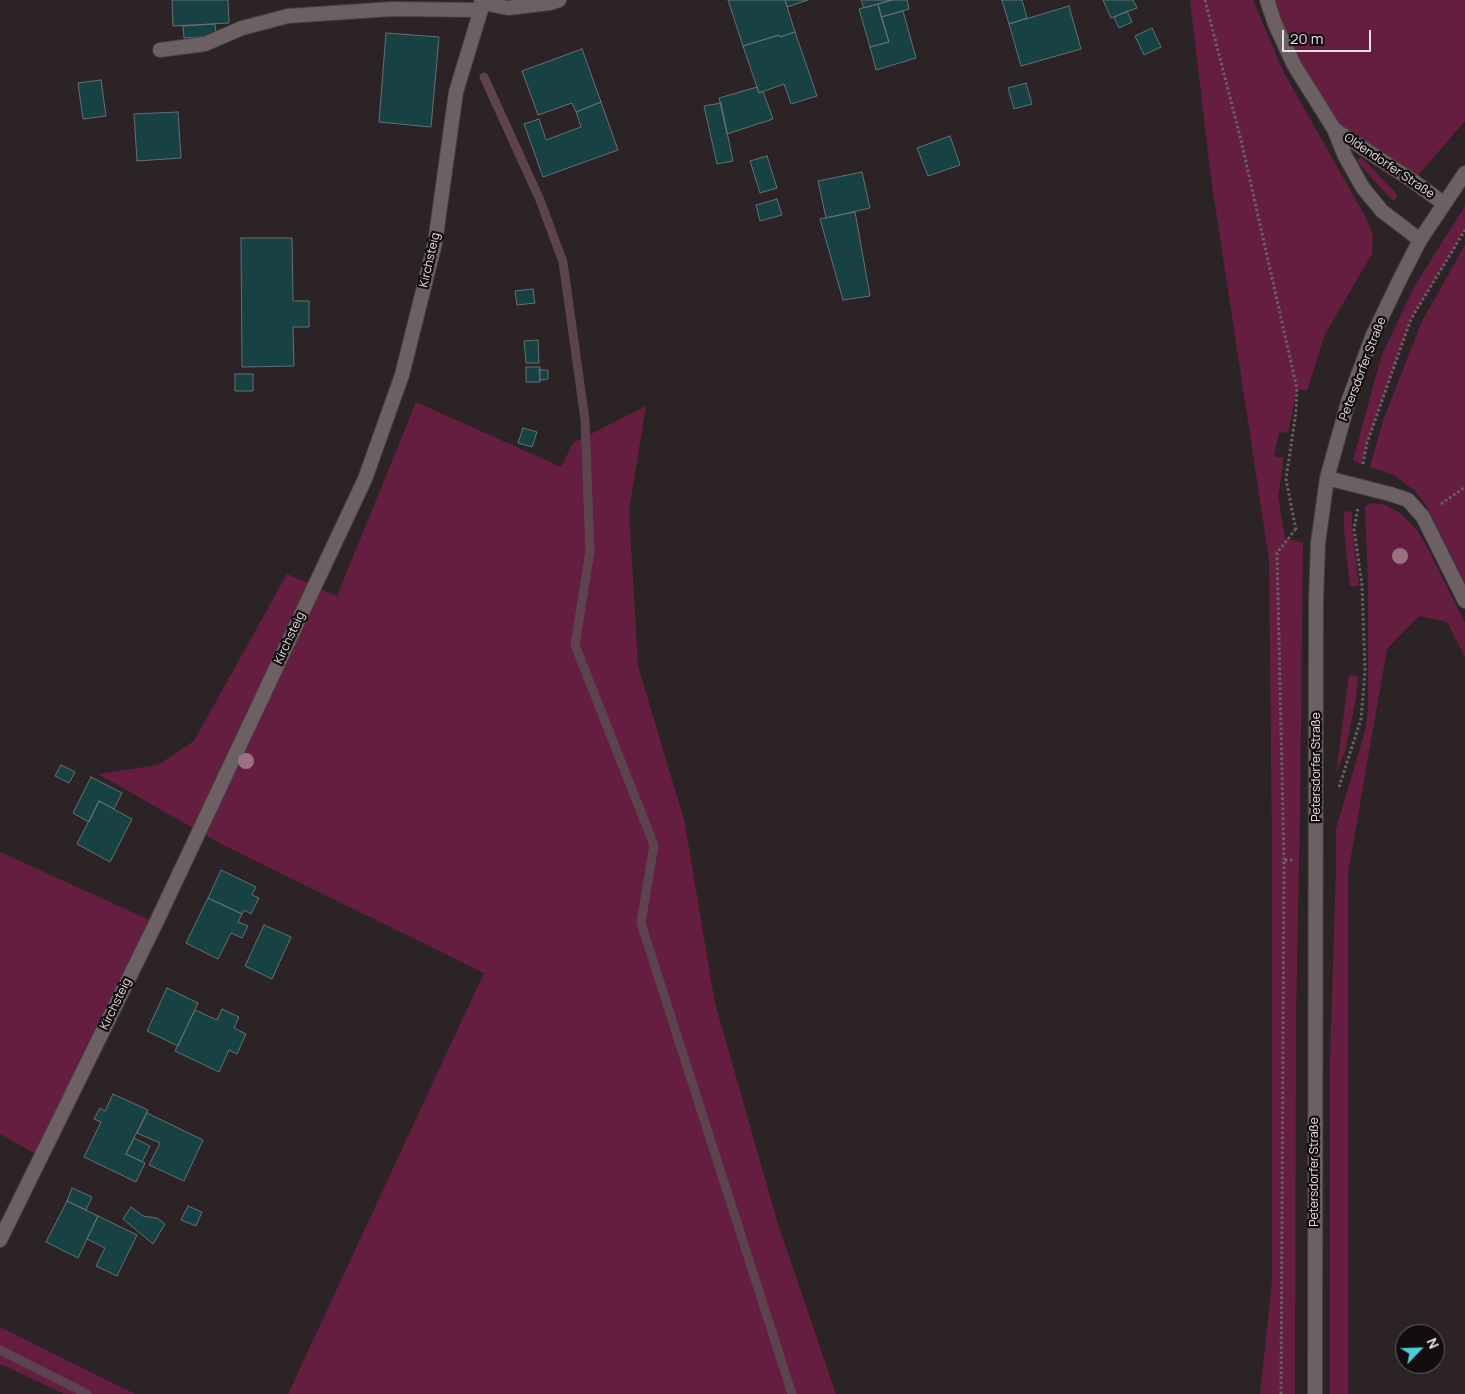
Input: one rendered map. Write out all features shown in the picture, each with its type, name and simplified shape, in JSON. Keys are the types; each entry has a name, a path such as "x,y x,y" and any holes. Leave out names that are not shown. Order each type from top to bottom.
{"street":[{"path":"160,50 205,44 242,28 288,16 392,8 482,4 508,8 550,3 559,0"},
{"name":"Oldendorfer Straße","path":"1267,0 1275,24 1294,65 1334,129 1344,156 1362,188 1382,211 1420,240"},
{"name":"Kirchsteig","path":"0,1240 156,923 364,479 402,375 432,253 456,92 482,4"},
{"name":"Oldendorfer Straße","path":"1334,129 1413,181 1443,204"},
{"name":"Petersdorfer Straße","path":"1314,1394 1316,599 1318,543 1327,478 1348,399 1384,312 1420,240 1465,173"},
{"path":"1327,478 1408,500 1423,517 1465,601"}],"path":[{"path":"1205,0 1242,140 1296,389 1296,412 1286,479 1296,530 1318,543"},
{"path":"1337,794 1361,719 1365,671 1362,585 1354,529 1362,486 1362,465 1367,443 1411,319 1465,230"},
{"path":"1423,517 1465,486"},
{"path":"1281,1394 1284,860 1278,553 1296,530"},
{"path":"1284,860 1316,859"}],"shaded area":[{"path":"1190,0 1253,0 1283,71 1365,216 1373,235 1372,254 1325,334 1307,391 1297,389 1288,433 1279,432 1274,456 1284,458 1278,496 1285,538 1303,543 1296,1019 1295,1394 1260,1394 1272,1281 1272,847 1269,560 1211,178"},
{"path":"1267,0 1465,0 1465,121 1413,181 1334,129"},
{"path":"1361,157 1396,193 1397,197 1395,200 1392,200 1359,164 1357,160"},
{"path":"1465,206 1465,230 1411,319 1367,443 1362,465 1353,460 1381,357 1414,287"},
{"path":"1465,245 1465,583 1427,507 1416,492 1394,475 1370,467 1383,421 1421,323"},
{"path":"416,402 561,467 573,443 646,406 629,510 638,666 685,823 715,1003 778,1224 836,1394 288,1394 484,973 223,845 98,774 158,765 194,741 287,574 337,596"},
{"path":"1372,503 1386,505 1401,514 1416,529 1425,543 1465,623 1465,657 1447,622 1419,616 1387,649 1348,873 1348,1394 1330,1394 1330,1062 1336,829 1365,731 1368,712 1368,583 1365,506"},
{"path":"1352,511 1359,586 1350,586 1344,528 1344,512"},
{"path":"1349,675 1358,676 1356,699 1345,752 1336,773"},
{"path":"0,852 156,923 41,1157 0,1134"},
{"path":"0,1327 135,1394 64,1394 0,1365"}],"building":[{"path":"172,0 228,0 229,23 173,26"},
{"path":"728,0 785,0 795,32 743,46"},
{"path":"785,0 808,0 787,7"},
{"path":"861,0 892,0 864,8"},
{"path":"892,0 907,0 909,9 881,17 878,4"},
{"path":"1002,0 1022,0 1027,18 1009,24"},
{"path":"1103,0 1133,0 1137,8 1111,18"},
{"path":"878,4 889,42 870,47 859,9"},
{"path":"1069,6 1081,49 1021,66 1009,24"},
{"path":"903,11 916,58 876,70 870,47 889,42 881,17"},
{"path":"1127,11 1132,22 1119,28 1114,17"},
{"path":"215,24 216,36 184,38 183,26"},
{"path":"1152,28 1161,47 1144,55 1135,36"},
{"path":"795,32 817,96 791,104 784,84 759,93 743,46"},
{"path":"386,33 439,37 431,127 379,122"},
{"path":"582,49 601,102 576,112 572,103 538,115 522,71"},
{"path":"101,80 106,116 83,119 78,83"},
{"path":"1026,83 1032,104 1014,109 1008,88"},
{"path":"757,87 759,93 763,91 773,119 727,134 719,98"},
{"path":"601,102 618,150 543,177 524,124 539,119 546,140 581,127 576,112"},
{"path":"721,103 733,161 717,164 704,106"},
{"path":"178,112 181,158 137,161 134,114"},
{"path":"950,136 960,165 928,176 917,148"},
{"path":"767,156 777,188 760,193 750,161"},
{"path":"862,172 870,208 826,218 818,181"},
{"path":"777,199 782,215 760,221 756,205"},
{"path":"855,212 870,296 843,300 820,219"},
{"path":"241,238 292,238 293,301 309,301 309,327 293,327 294,366 242,367"},
{"path":"533,289 535,303 517,305 515,291"},
{"path":"538,340 539,363 526,363 524,341"},
{"path":"526,367 540,367 540,382 526,382"},
{"path":"539,370 548,370 548,379 540,380"},
{"path":"235,374 253,374 253,391 235,391"},
{"path":"523,428 537,432 532,447 518,443"},
{"path":"61,765 75,772 69,783 55,776"},
{"path":"91,777 122,793 114,809 99,801 89,822 73,813"},
{"path":"99,801 132,819 110,862 77,844"},
{"path":"221,870 256,887 252,895 259,898 251,914 244,910 242,914 208,898"},
{"path":"208,898 242,914 238,922 248,926 242,938 231,933 218,959 186,943"},
{"path":"264,925 291,937 272,979 245,966"},
{"path":"167,988 198,1003 178,1046 147,1031"},
{"path":"222,1009 239,1017 234,1028 246,1034 237,1054 229,1050 219,1072 175,1051 195,1010 217,1020"},
{"path":"113,1094 148,1110 126,1154 145,1163 136,1182 84,1157 101,1122 94,1119 100,1108 105,1111"},
{"path":"147,1113 203,1140 184,1181 149,1165 160,1143 137,1133"},
{"path":"134,1138 150,1146 142,1162 126,1154"},
{"path":"72,1188 92,1197 86,1210 67,1201"},
{"path":"67,1201 98,1216 78,1258 46,1242"},
{"path":"188,1206 202,1212 196,1226 181,1220"},
{"path":"131,1207 143,1216 157,1218 165,1224 153,1244 123,1219"},
{"path":"98,1216 137,1235 117,1276 96,1266 105,1248 87,1239"}],"waterway":[{"path":"484,77 540,200 563,262 585,420 590,551 575,645 654,845 641,923 792,1394"},
{"path":"0,1350 87,1394"}]}
